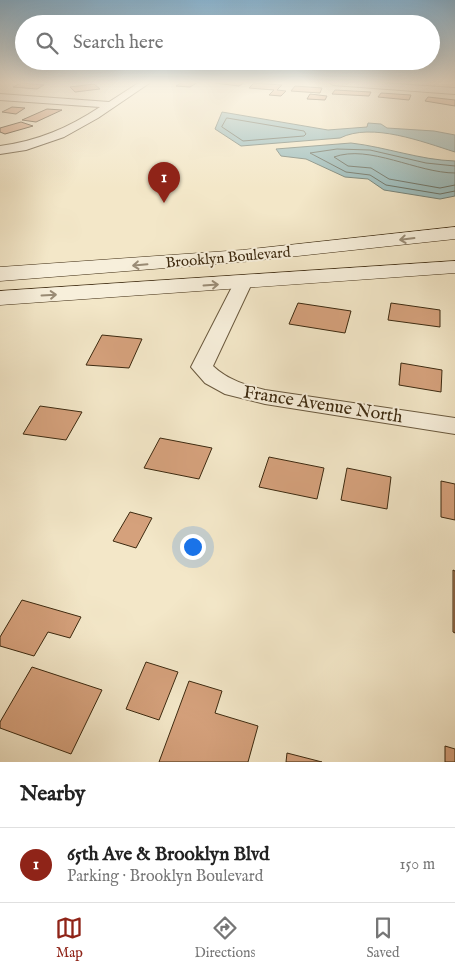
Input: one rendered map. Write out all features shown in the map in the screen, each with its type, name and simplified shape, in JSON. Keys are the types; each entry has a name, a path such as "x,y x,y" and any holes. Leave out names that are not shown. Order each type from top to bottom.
{"main road":[{"name":"Brooklyn Boulevard","path":"0,274 251,255 455,234"},
{"name":"Brooklyn Boulevard","path":"0,298 243,283 455,267"}],"street":[{"path":"0,150 34,145 52,140 89,118"},
{"name":"France Avenue North","path":"243,283 202,367 213,378 233,389 265,397 455,426"}],"water":[{"path":"220,118 255,118 328,130 367,127 368,123 381,124 387,128 434,131 455,135 455,152 398,135 367,132 340,138 241,146 215,129"},
{"path":"351,143 455,161 455,196 440,199 384,190 368,179 345,177 306,159 281,156 276,149"}],"building":[{"path":"28,118 46,118 36,122 22,120"},
{"path":"21,122 33,126 5,134 0,132 0,128"},
{"path":"298,303 351,311 345,333 289,324"},
{"path":"391,303 440,310 440,327 388,320"},
{"path":"102,335 142,339 129,368 86,365"},
{"path":"401,363 442,370 441,392 399,385"},
{"path":"40,406 82,412 66,440 23,434"},
{"path":"160,438 212,448 199,479 144,468"},
{"path":"269,457 324,468 317,499 259,487"},
{"path":"347,468 391,477 387,509 341,500"},
{"path":"441,481 455,484 455,520 441,517"},
{"path":"130,512 152,518 136,548 113,541"},
{"path":"453,570 455,571 455,633 453,632"},
{"path":"22,600 81,617 70,638 48,632 34,656 0,646 0,637"},
{"path":"146,662 178,672 159,720 126,709"},
{"path":"32,667 102,690 71,754 0,728 0,722"},
{"path":"189,681 222,691 215,713 258,726 248,762 159,762"},
{"path":"445,746 455,749 455,762 445,762"},
{"path":"287,753 322,762 286,762"}],"place":[{"name":"65th Ave & Brooklyn Blvd","path":"164,203"}]}
